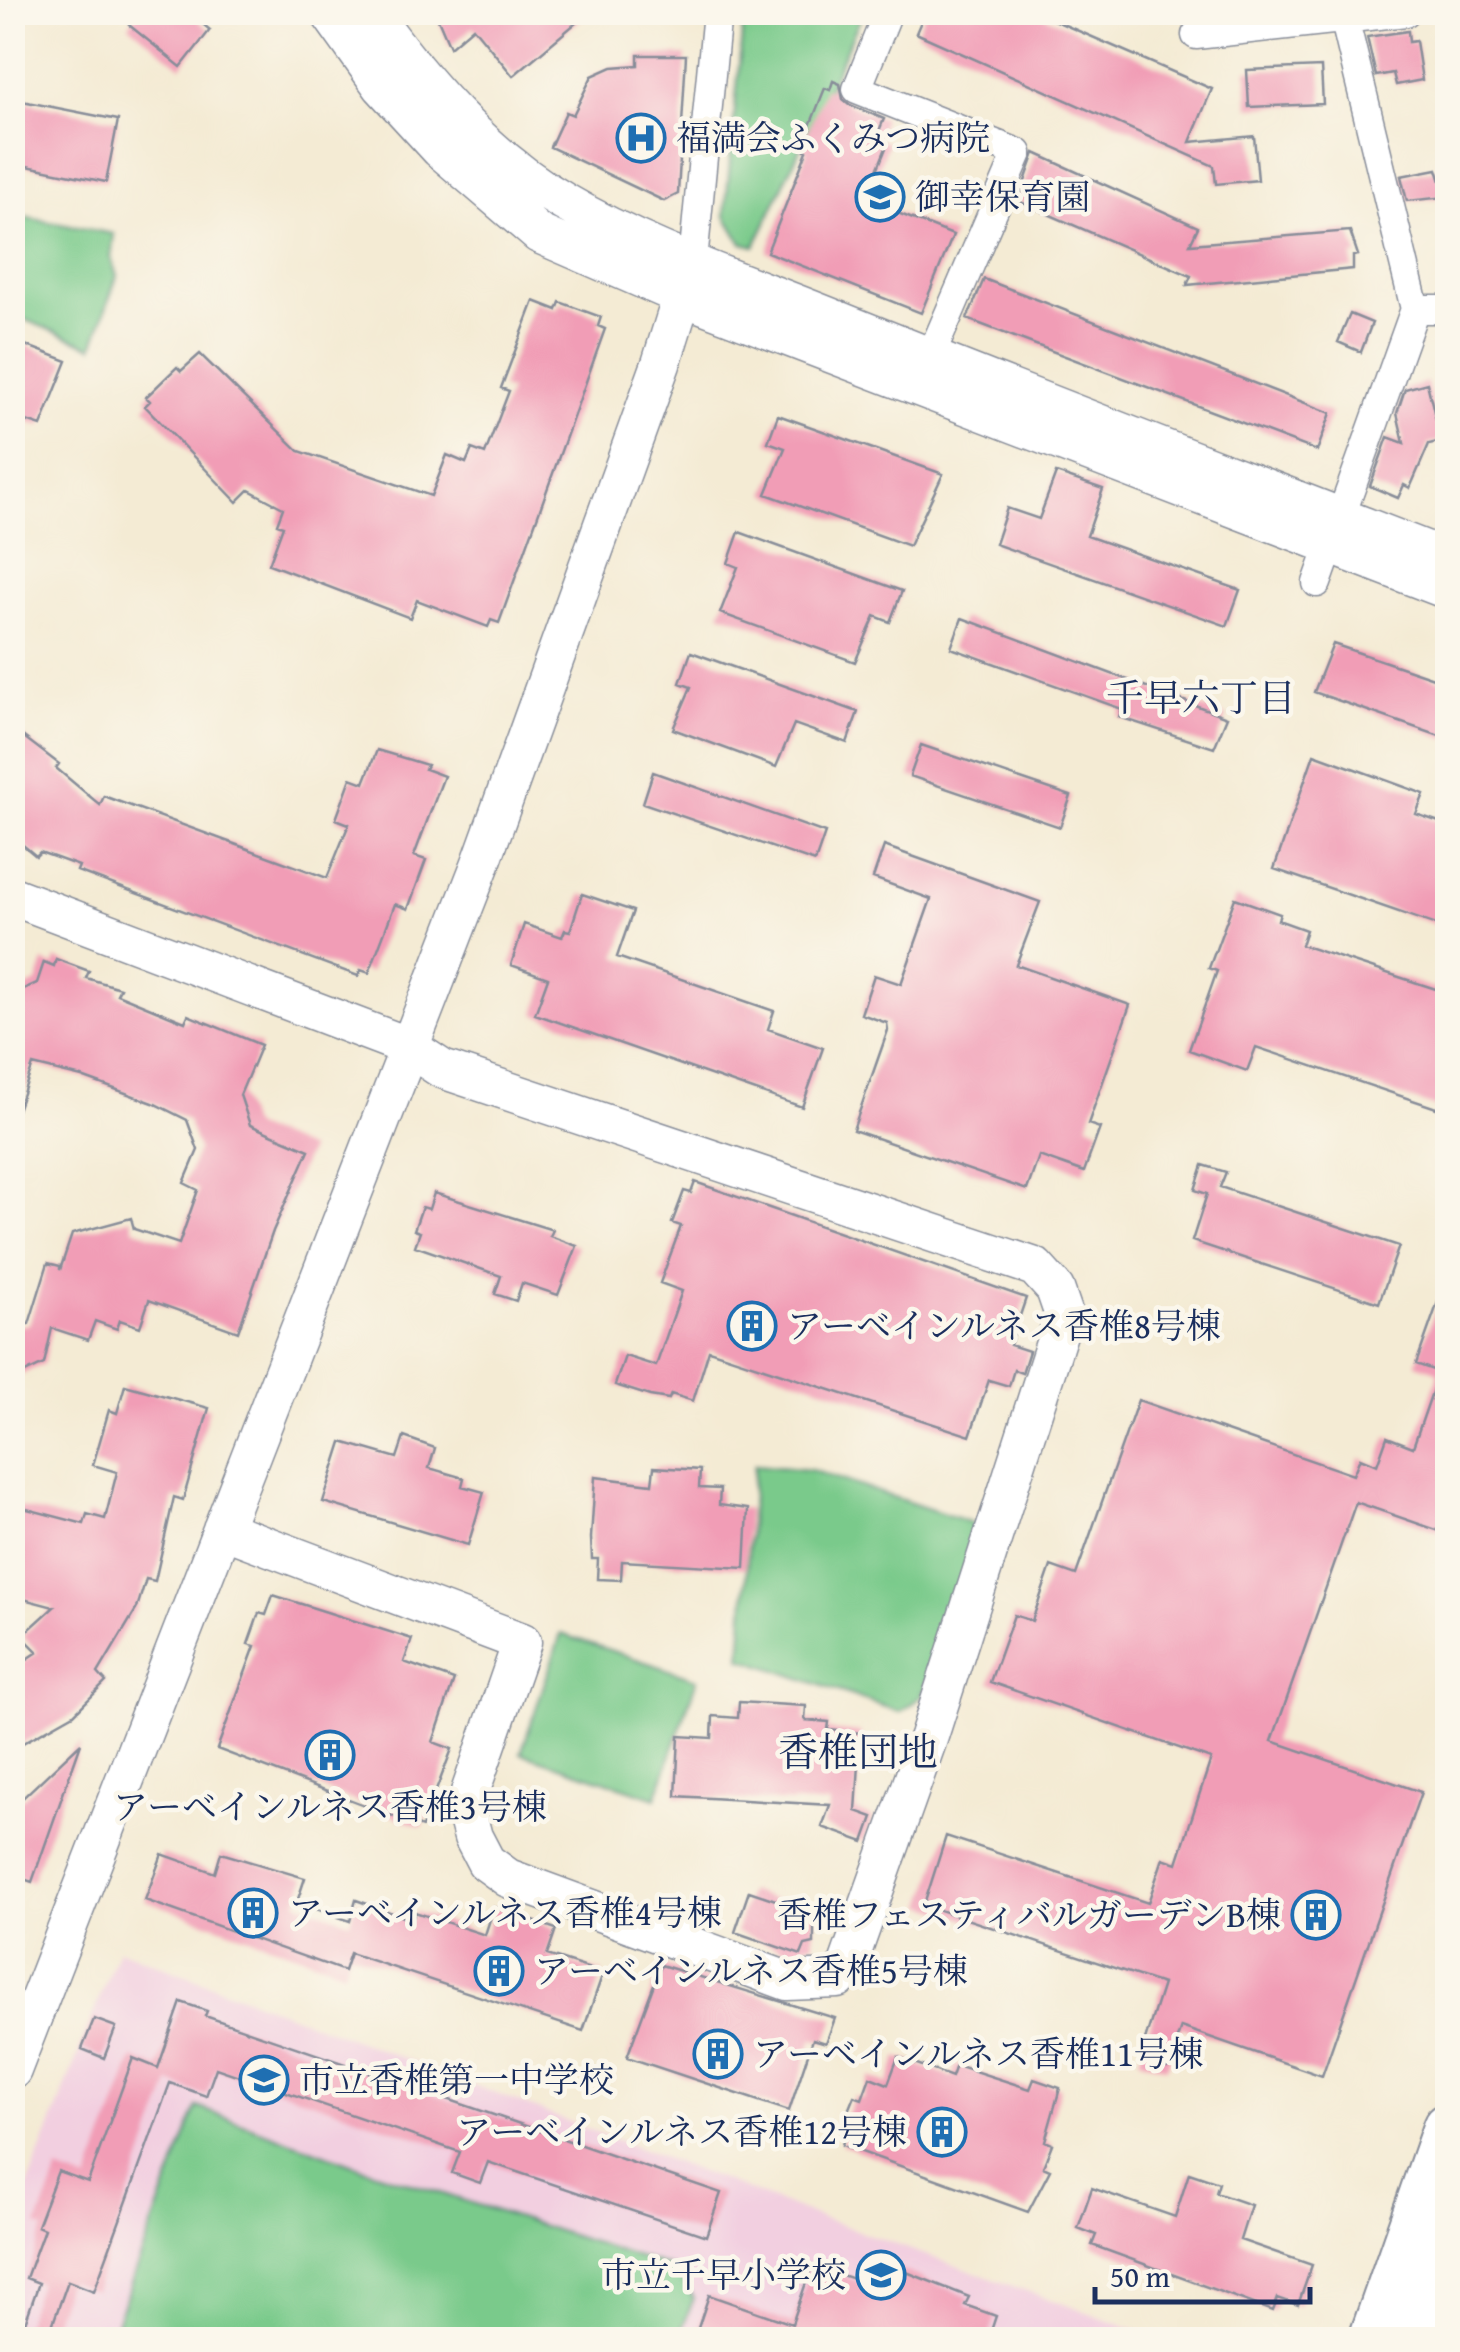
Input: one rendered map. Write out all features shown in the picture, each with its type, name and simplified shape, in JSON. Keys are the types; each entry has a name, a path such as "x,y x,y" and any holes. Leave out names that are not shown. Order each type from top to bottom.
{"highway":[{"path":"1416,2340 1432,2273 1448,2128"},
{"path":"1374,2340 1432,2273"}],"street":[{"path":"329,12 382,86 440,149 539,234 930,358 1336,531 1448,590"},
{"path":"372,12 409,64 464,124 513,166 563,202 688,279 1336,531 1448,559"},
{"path":"17,2047 481,862 688,279 717,12"},
{"path":"888,12 856,89 1018,154 930,358"},
{"path":"1196,35 1406,12"},
{"path":"1317,583 1416,308 1344,16"},
{"path":"1416,308 1448,309"},
{"path":"12,896 406,1046 442,1069 1034,1267 1055,1289 1064,1316 929,1736 848,1964 838,1979 787,1981 508,1878 486,1862 473,1838 465,1806 522,1642 222,1528"}],"shaded area":[{"name":"市立香椎第一中学校","path":"118,1949 802,2211 1162,2339 13,2339 12,2227"}],"green space":[{"path":"744,13 863,13 755,246 742,243 725,215"},
{"path":"12,215 114,234 111,258 117,276 93,347 13,315"},
{"path":"754,1465 811,1470 972,1523 977,1542 922,1696 900,1712 741,1658"},
{"path":"561,1634 697,1679 656,1798 521,1753"},
{"path":"197,2107 360,2167 675,2269 694,2298 678,2339 110,2339"}],"building":[{"path":"139,12 188,12 210,30 181,67 129,25"},
{"path":"435,12 589,12 513,76 473,27 450,47"},
{"path":"925,12 1035,12 1212,89 1190,142 1254,136 1258,180 1216,184 1214,166 916,33"},
{"path":"1408,31 1409,42 1416,41 1422,80 1396,85 1393,73 1376,76 1367,37"},
{"path":"638,55 686,55 678,194 664,201 550,147 566,112 573,115 592,76 612,67 638,65"},
{"path":"1321,67 1323,104 1249,107 1247,70"},
{"path":"833,81 840,84 843,99 850,105 884,119 876,138 888,143 865,200 953,235 921,313 767,252 807,151 801,148 825,88 830,90"},
{"path":"12,99 118,120 106,182 12,163"},
{"path":"1035,153 1198,227 1190,244 1350,231 1358,255 1353,256 1353,269 1187,285 1191,276 1018,201"},
{"path":"1437,169 1446,197 1407,201 1401,176"},
{"path":"984,279 1331,413 1317,451 967,319"},
{"path":"534,301 557,310 560,302 601,317 598,326 605,329 499,623 491,620 488,627 417,600 410,618 269,564 283,526 277,524 283,508 249,490 237,502 145,406 150,401 146,397 177,367 181,371 200,354 299,451 431,496 447,455 466,463 472,449 485,454 509,391 501,388"},
{"path":"1350,314 1372,323 1361,352 1338,342"},
{"path":"12,340 67,361 41,426 12,416"},
{"path":"1427,383 1441,441 1429,444 1410,488 1404,485 1398,498 1370,486 1388,437 1404,443 1397,413 1405,389"},
{"path":"778,415 943,474 909,546 766,494 785,448 768,442"},
{"path":"1056,473 1103,489 1087,536 1240,590 1227,626 995,544 1007,508 1039,519"},
{"path":"739,532 902,591 890,622 875,616 855,662 720,613 738,567 728,563"},
{"path":"962,618 1227,717 1214,748 1119,717 1122,709 951,648"},
{"path":"1333,644 1448,683 1448,739 1314,692"},
{"path":"691,652 858,712 847,743 794,724 776,767 673,729 691,687 680,683"},
{"path":"12,728 59,764 56,768 100,805 104,796 327,878 349,824 336,819 351,778 364,783 377,750 427,765 425,769 444,776 414,856 426,860 408,909 395,904 369,973 361,970 358,976 77,871 79,866 40,852 36,856 12,836"},
{"path":"921,745 1071,796 1060,827 910,776"},
{"path":"1314,754 1424,794 1416,814 1448,825 1448,929 1274,869"},
{"path":"653,772 825,833 815,862 643,803"},
{"path":"884,846 1040,902 1016,965 1130,1005 1088,1124 1100,1128 1084,1172 1039,1156 1027,1190 853,1130 888,1030 887,1023 861,1014 874,975 901,984 931,899 873,878"},
{"path":"582,894 633,911 617,957 774,1011 768,1029 823,1048 802,1107 535,1014 548,978 511,965 524,924 562,937 565,930 570,931"},
{"path":"1235,898 1280,914 1278,920 1306,930 1301,945 1448,993 1448,1112 1256,1047 1247,1071 1189,1050 1217,971 1209,968"},
{"path":"56,959 89,971 86,978 120,988 117,994 185,1022 188,1015 261,1045 240,1095 250,1125 309,1150 273,1231 238,1332 149,1300 140,1327 120,1320 117,1329 95,1321 88,1340 52,1328 44,1364 23,1374 12,1372 12,1327 29,1324 48,1263 60,1266 60,1270 72,1234 131,1218 134,1229 179,1244 198,1190 184,1183 198,1150 187,1120 153,1103 82,1077 33,1065 16,1113 12,1113 12,994 37,983 44,962 54,966"},
{"path":"1203,1165 1226,1172 1220,1187 1399,1246 1379,1303 1192,1241 1207,1194 1195,1190"},
{"path":"695,1182 1026,1298 1010,1345 1029,1351 1022,1373 1014,1370 1009,1386 989,1380 970,1436 709,1350 693,1401 671,1394 669,1399 650,1396 615,1385 625,1356 656,1366 682,1291 660,1283 681,1226 672,1223 684,1191 691,1193"},
{"path":"434,1193 553,1230 550,1236 577,1246 558,1295 522,1283 516,1301 495,1294 501,1276 415,1246 420,1232 414,1230 422,1207 429,1209"},
{"path":"1444,1285 1448,1534 1356,1502 1272,1741 1421,1792 1322,2076 1181,2027 1167,2068 1139,2059 1163,1984 924,1905 946,1836 1148,1903 1163,1858 1177,1863 1211,1759 990,1682 1014,1615 1032,1621 1051,1566 1076,1575 1138,1400 1353,1475 1360,1458 1377,1465 1387,1437 1413,1447 1439,1372 1416,1364"},
{"path":"125,1385 209,1408 183,1500 174,1497 155,1581 146,1579 137,1608 98,1673 106,1682 74,1714 12,1749 12,1669 38,1652 22,1636 54,1607 12,1596 12,1505 84,1524 87,1514 105,1519 117,1472 93,1465 109,1410 117,1413"},
{"path":"404,1437 435,1448 429,1468 464,1478 462,1486 484,1492 468,1545 323,1502 342,1442 397,1458"},
{"path":"654,1467 700,1470 699,1488 720,1489 719,1505 748,1509 745,1568 622,1561 621,1580 597,1579 598,1559 592,1559 591,1538 595,1477 652,1484"},
{"path":"273,1595 412,1639 404,1662 454,1680 433,1742 452,1749 422,1827 217,1749 255,1646 248,1644 259,1613 266,1615"},
{"path":"739,1702 806,1706 805,1720 829,1722 828,1730 861,1733 856,1811 873,1817 864,1842 822,1827 830,1805 676,1796 679,1736 712,1738 713,1716 738,1718"},
{"path":"81,1743 32,1882 12,1875 12,1808"},
{"path":"221,1853 305,1878 297,1902 350,1921 356,1900 412,1920 415,1912 485,1935 494,1907 556,1929 547,1955 603,1973 583,2031 350,1953 344,1971 145,1900 162,1854 215,1873"},
{"path":"749,1891 814,1913 814,1943 805,1945 801,1955 735,1932"},
{"name":"アーベインルネス香椎11号棟","path":"661,1965 835,2018 826,2043 813,2039 789,2111 627,2057"},
{"path":"181,2002 207,2011 205,2016 721,2193 706,2236 488,2162 480,2183 452,2173 460,2152 216,2068 206,2096 170,2083 94,2291 68,2281 47,2340 19,2340 39,2283 26,2278 44,2229 37,2226 58,2171 88,2182 133,2058 158,2068"},
{"path":"94,2019 116,2027 104,2058 82,2049"},
{"name":"アーベインルネス香椎12号棟","path":"898,2057 952,2077 956,2065 1030,2089 1034,2079 1060,2088 1045,2141 1052,2144 1043,2167 1050,2170 1028,2212 842,2145 848,2125 843,2123 854,2096 862,2099 870,2077 888,2084"},
{"path":"1189,2173 1219,2183 1216,2193 1251,2205 1240,2240 1312,2265 1298,2305 1278,2298 1273,2311 1092,2245 1096,2235 1078,2228 1092,2188 1175,2217"},
{"path":"879,2261 969,2297 965,2305 996,2316 988,2340 694,2340 709,2295 792,2324 812,2265 871,2285"}],"place":[{"name":"福満会ふくみつ病院","path":"641,138"},
{"name":"御幸保育園","path":"880,197"},
{"name":"アーベインルネス香椎8号棟","path":"752,1326"},
{"name":"アーベインルネス香椎3号棟","path":"330,1755"},
{"name":"アーベインルネス香椎4号棟","path":"253,1913"},
{"name":"香椎フェスティバルガーデンB棟","path":"1316,1915"},
{"name":"アーベインルネス香椎5号棟","path":"499,1971"},
{"name":"アーベインルネス香椎11号棟","path":"718,2054"},
{"name":"市立香椎第一中学校","path":"264,2080"},
{"name":"アーベインルネス香椎12号棟","path":"942,2132"},
{"name":"市立千早小学校","path":"881,2275"}],"district":[{"name":"千早六丁目","path":"1201,698"},
{"name":"香椎団地","path":"858,1752"}]}
